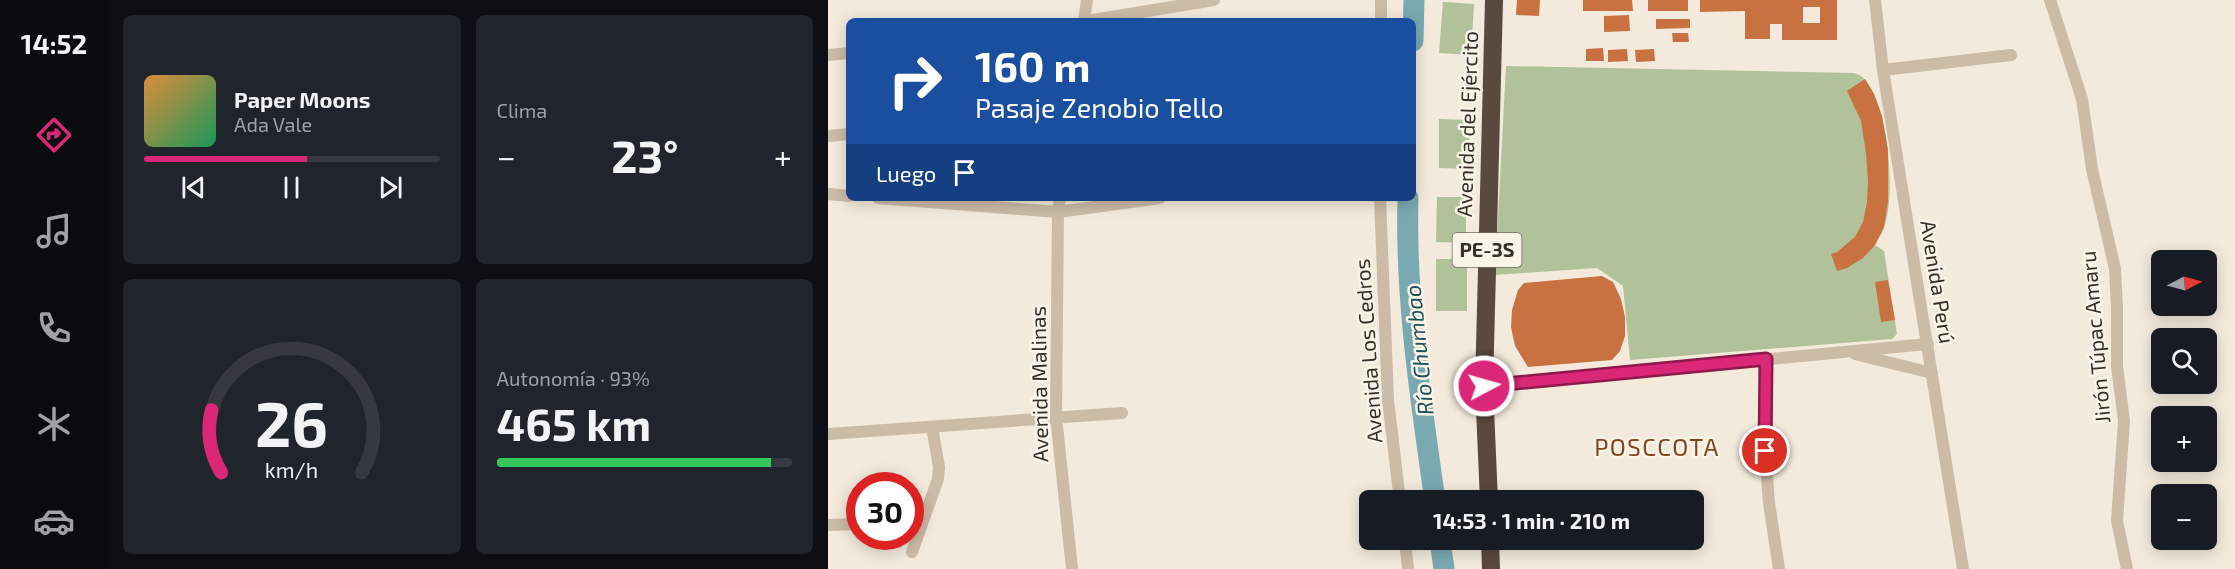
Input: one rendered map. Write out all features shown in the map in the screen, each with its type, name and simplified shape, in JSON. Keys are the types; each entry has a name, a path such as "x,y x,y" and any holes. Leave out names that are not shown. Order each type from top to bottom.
{"highway":[{"name":"Avenida del Ejército","path":"1489,490 1484,386 1494,0"},
{"path":"1490,550 1491,569"}],"street":[{"path":"1086,18 1087,0"},
{"path":"1104,18 1214,0"},
{"path":"1381,0 1381,18"},
{"name":"Avenida Perú","path":"1875,0 1883,70 1963,569"},
{"name":"Jirón Túpac Amaru","path":"2050,0 2082,99 2092,169 2115,269 2117,366 2124,421 2117,521 2127,569"},
{"path":"828,55 846,53"},
{"path":"1883,70 2011,55"},
{"path":"828,136 846,134"},
{"path":"828,194 846,196"},
{"path":"917,201 1058,212 1138,201"},
{"name":"Avenida Malinas","path":"1060,201 1056,416 1071,569"},
{"name":"Avenida Los Cedros","path":"1380,201 1388,400 1399,490"},
{"path":"1484,386 1928,344"},
{"path":"1845,352 1932,374"},
{"path":"1766,359 1765,451 1769,503 1779,569"},
{"path":"828,434 1122,413"},
{"path":"924,506 938,479 939,467 932,427"},
{"path":"828,525 846,524"},
{"path":"1406,550 1408,569"}],"green space":[{"path":"1443,2 1474,4 1471,55 1439,53"},
{"path":"1506,66 1854,73 1862,77 1873,93 1880,110 1888,152 1890,174 1888,214 1875,245 1884,251 1897,334 1892,339 1630,360 1623,286 1597,268 1495,275"},
{"path":"1439,119 1470,120 1469,169 1439,168"},
{"path":"1437,197 1466,197 1466,243 1436,242"},
{"path":"1436,259 1467,259 1467,311 1436,311"}],"building":[{"path":"1517,0 1540,0 1539,16 1516,15"},
{"path":"1583,0 1632,0 1633,11 1583,11"},
{"path":"1648,0 1688,0 1688,11 1648,11"},
{"path":"1700,0 1837,0 1837,40 1782,40 1782,24 1770,24 1770,39 1745,39 1745,11 1700,12","holes":["1803,7 1820,7 1820,23 1803,23"]},
{"path":"1629,15 1630,31 1604,32 1604,16"},
{"path":"1656,19 1690,19 1690,28 1656,29"},
{"path":"1672,33 1688,33 1689,42 1673,42"},
{"path":"1603,48 1604,61 1586,61 1586,49"},
{"path":"1627,49 1628,61 1608,62 1608,50"},
{"path":"1654,49 1655,61 1636,62 1635,50"},
{"path":"1865,79 1874,94 1882,116 1888,150 1888,201 1884,227 1875,245 1863,258 1837,271 1831,254 1837,252 1855,237 1863,222 1867,202 1866,153 1861,121 1847,91"},
{"path":"1602,276 1613,282 1621,299 1625,317 1625,336 1620,351 1612,360 1528,367 1515,346 1511,327 1512,310 1518,290 1524,283"},
{"path":"1888,280 1895,320 1881,322 1875,282"}],"waterway":[{"name":"Río Chumbao","path":"1414,0 1414,18"},
{"name":"Río Chumbao","path":"1408,201 1412,312 1434,490"},
{"name":"Río Chumbao","path":"1441,550 1444,569"}],"district":[{"name":"POSCCOTA","path":"1657,448"}],"route":[{"path":"1484,386 1766,359 1765,451"}]}
